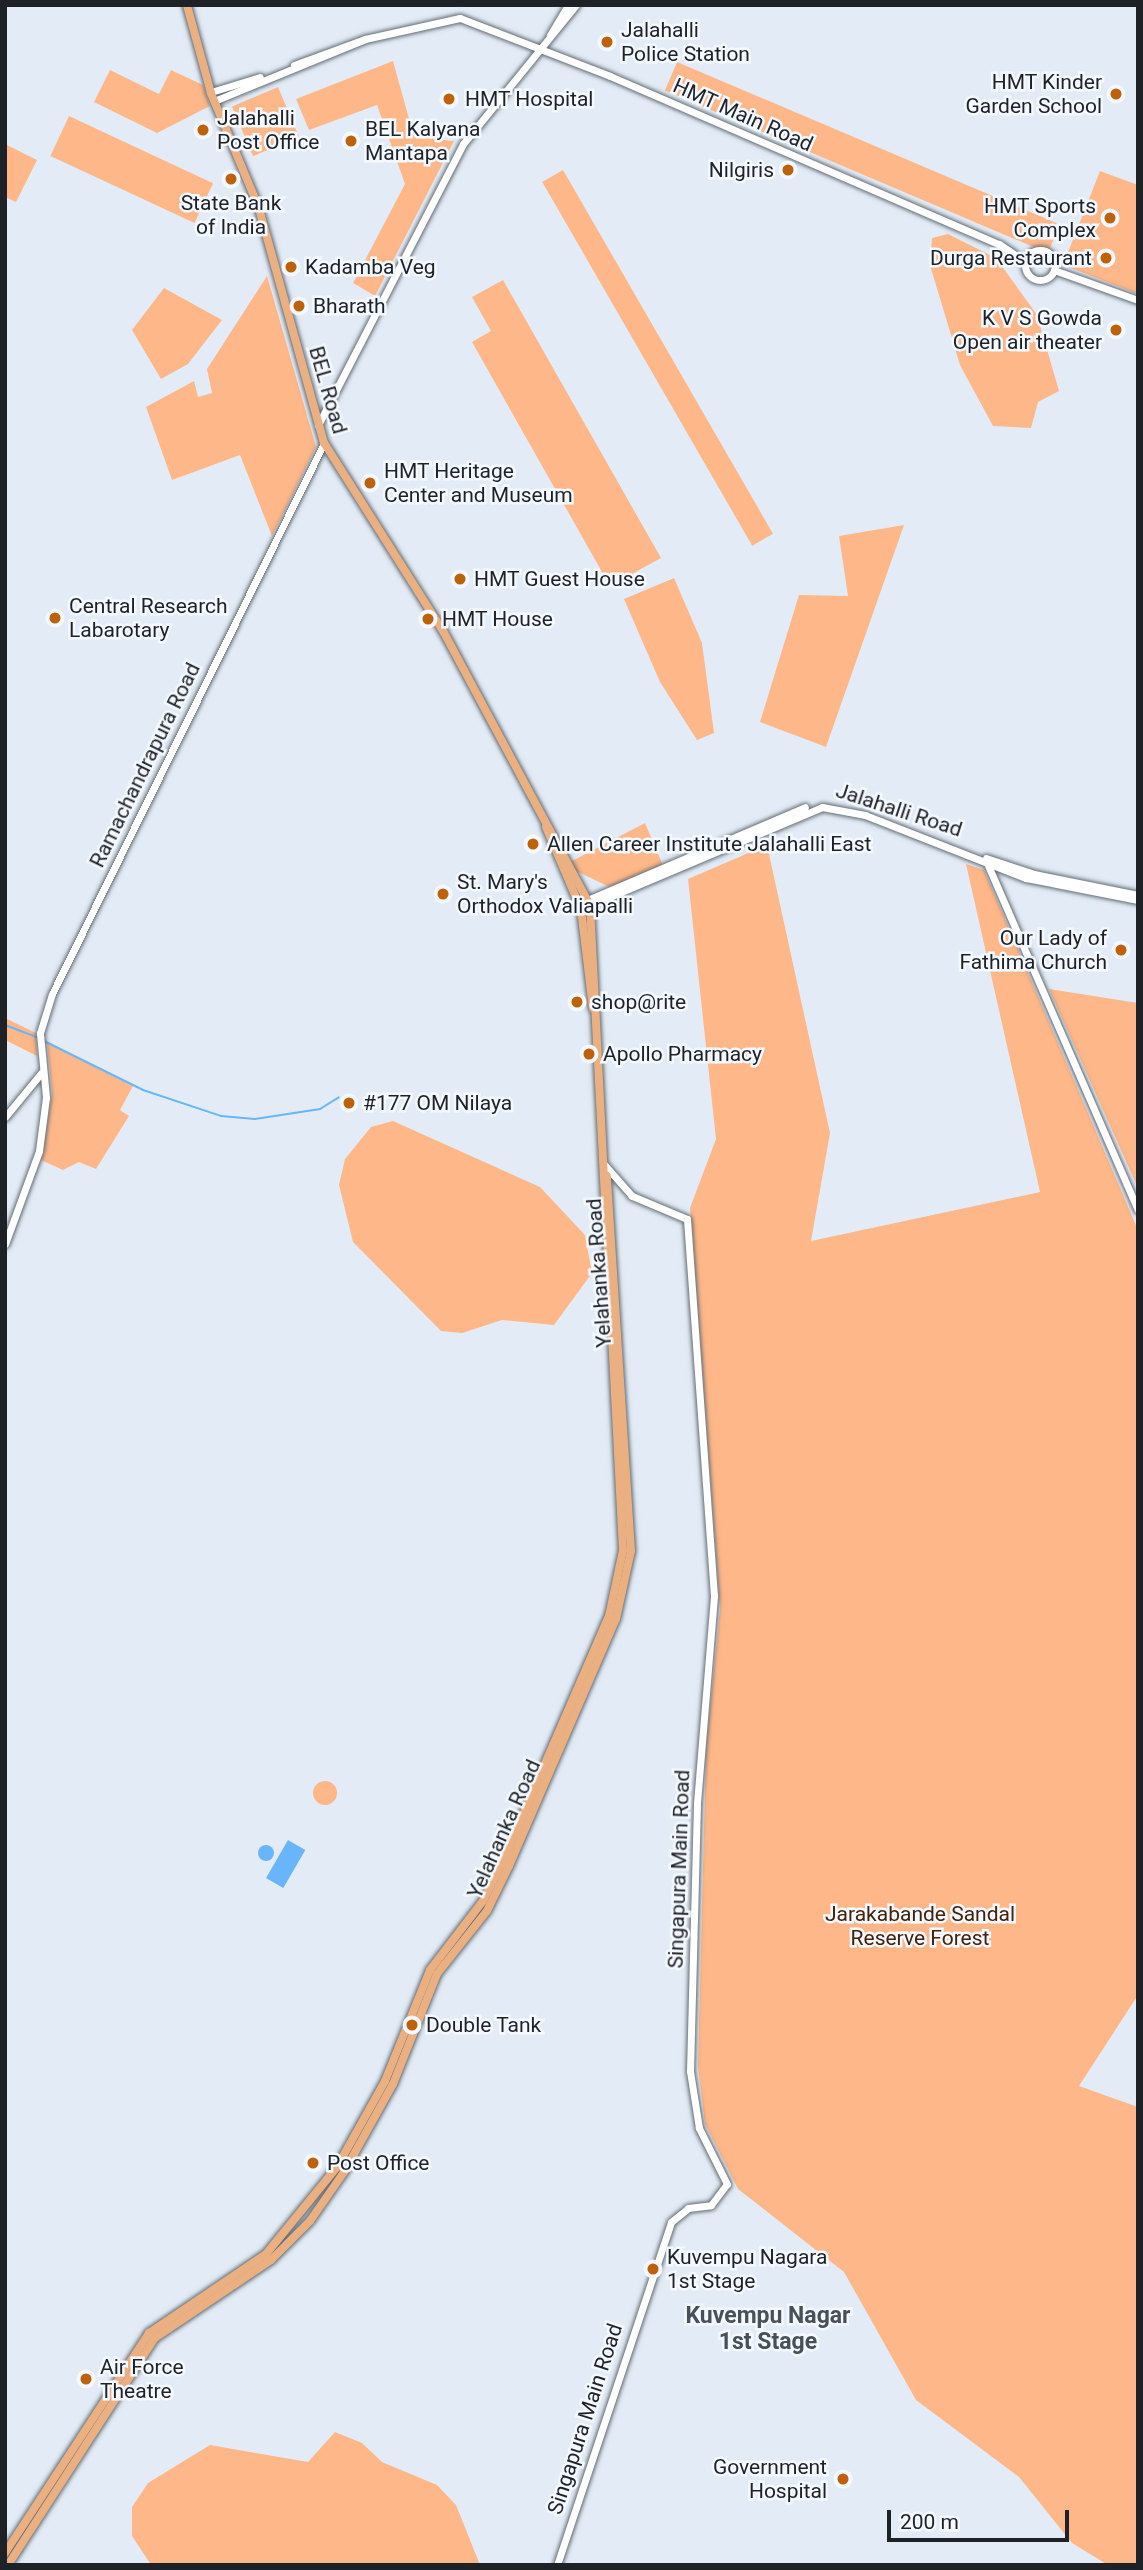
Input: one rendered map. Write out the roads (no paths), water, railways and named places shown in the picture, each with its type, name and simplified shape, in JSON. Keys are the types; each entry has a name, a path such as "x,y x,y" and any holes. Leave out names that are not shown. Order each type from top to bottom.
{"main road":[{"name":"BEL Road","path":"187,5 214,101 259,208 324,443 443,632 585,904 593,1008"},
{"name":"Yelahanka Road","path":"8,2565 155,2338 177,2318 250,2277 310,2221 393,2084 437,1975 493,1900 626,1591 631,1550 593,1008"},
{"name":"Yelahanka Road","path":"5,2553 149,2333 266,2254 330,2177 385,2081 430,1970 483,1901 617,1589 623,1550 616,1338"}],"street":[{"path":"550,35 568,5"},
{"path":"318,426 463,144 576,5"},
{"name":"HMT Main Road","path":"365,39 460,18 541,47 999,244 1026,262 1037,280 1054,270"},
{"path":"211,92 365,39"},
{"path":"214,101 365,39"},
{"path":"1026,262 1042,250 1051,255 1054,270 1138,300"},
{"name":"Ramachandrapura Road","path":"5,1244 39,1151 46,1097 40,1033 52,994 324,443"},
{"name":"Jalahalli Road","path":"585,904 776,816 821,803 988,861 1138,897"},
{"path":"988,861 1138,1210"},
{"path":"5,1117 42,1072"},
{"name":"Singapura Main Road","path":"557,2565 671,2222 688,2208 711,2204 727,2184 699,2128 690,2071 697,1803 714,1596 687,1219 632,1196 603,1163"}],"water":[{"path":"288,1840 305,1850 283,1888 266,1878"},
{"path":"263,1845 269,1845 274,1853 272,1859 263,1861 258,1856 258,1850"}],"waterway":[{"path":"5,1025 39,1038"},
{"path":"44,1041 143,1090 221,1116 255,1119 320,1109 339,1097"}],"place":[{"name":"Jalahalli Police Station","path":"607,42"},
{"name":"HMT Kinder Garden School","path":"1116,94"},
{"name":"HMT Hospital","path":"449,99"},
{"name":"Jalahalli Post Office","path":"203,130"},
{"name":"BEL Kalyana Mantapa","path":"351,141"},
{"name":"Nilgiris","path":"788,170"},
{"name":"State Bank of India","path":"231,179"},
{"name":"HMT Sports Complex","path":"1110,218"},
{"name":"Durga Restaurant","path":"1106,258"},
{"name":"Kadamba Veg","path":"291,267"},
{"name":"Bharath","path":"299,306"},
{"name":"K V S Gowda Open air theater","path":"1116,330"},
{"name":"HMT Heritage Center and Museum","path":"370,483"},
{"name":"HMT Guest House","path":"460,579"},
{"name":"Central Research Labarotary","path":"55,618"},
{"name":"HMT House","path":"428,619"},
{"name":"Allen Career Institute Jalahalli East","path":"533,844"},
{"name":"St. Mary's Orthodox Valiapalli","path":"443,894"},
{"name":"Our Lady of Fathima Church","path":"1121,950"},
{"name":"shop@rite","path":"577,1002"},
{"name":"Apollo Pharmacy","path":"589,1054"},
{"name":"#177 OM Nilaya","path":"349,1103"},
{"name":"Double Tank","path":"412,2025"},
{"name":"Post Office","path":"313,2163"},
{"name":"Kuvempu Nagara 1st Stage","path":"653,2269"},
{"name":"Air Force Theatre","path":"86,2379"},
{"name":"Government Hospital","path":"843,2479"}],"district":[{"name":"Kuvempu Nagar 1st Stage","path":"768,2329"}],"park label":[{"name":"Jarakabande Sandal Reserve Forest","path":"920,1926"}]}
